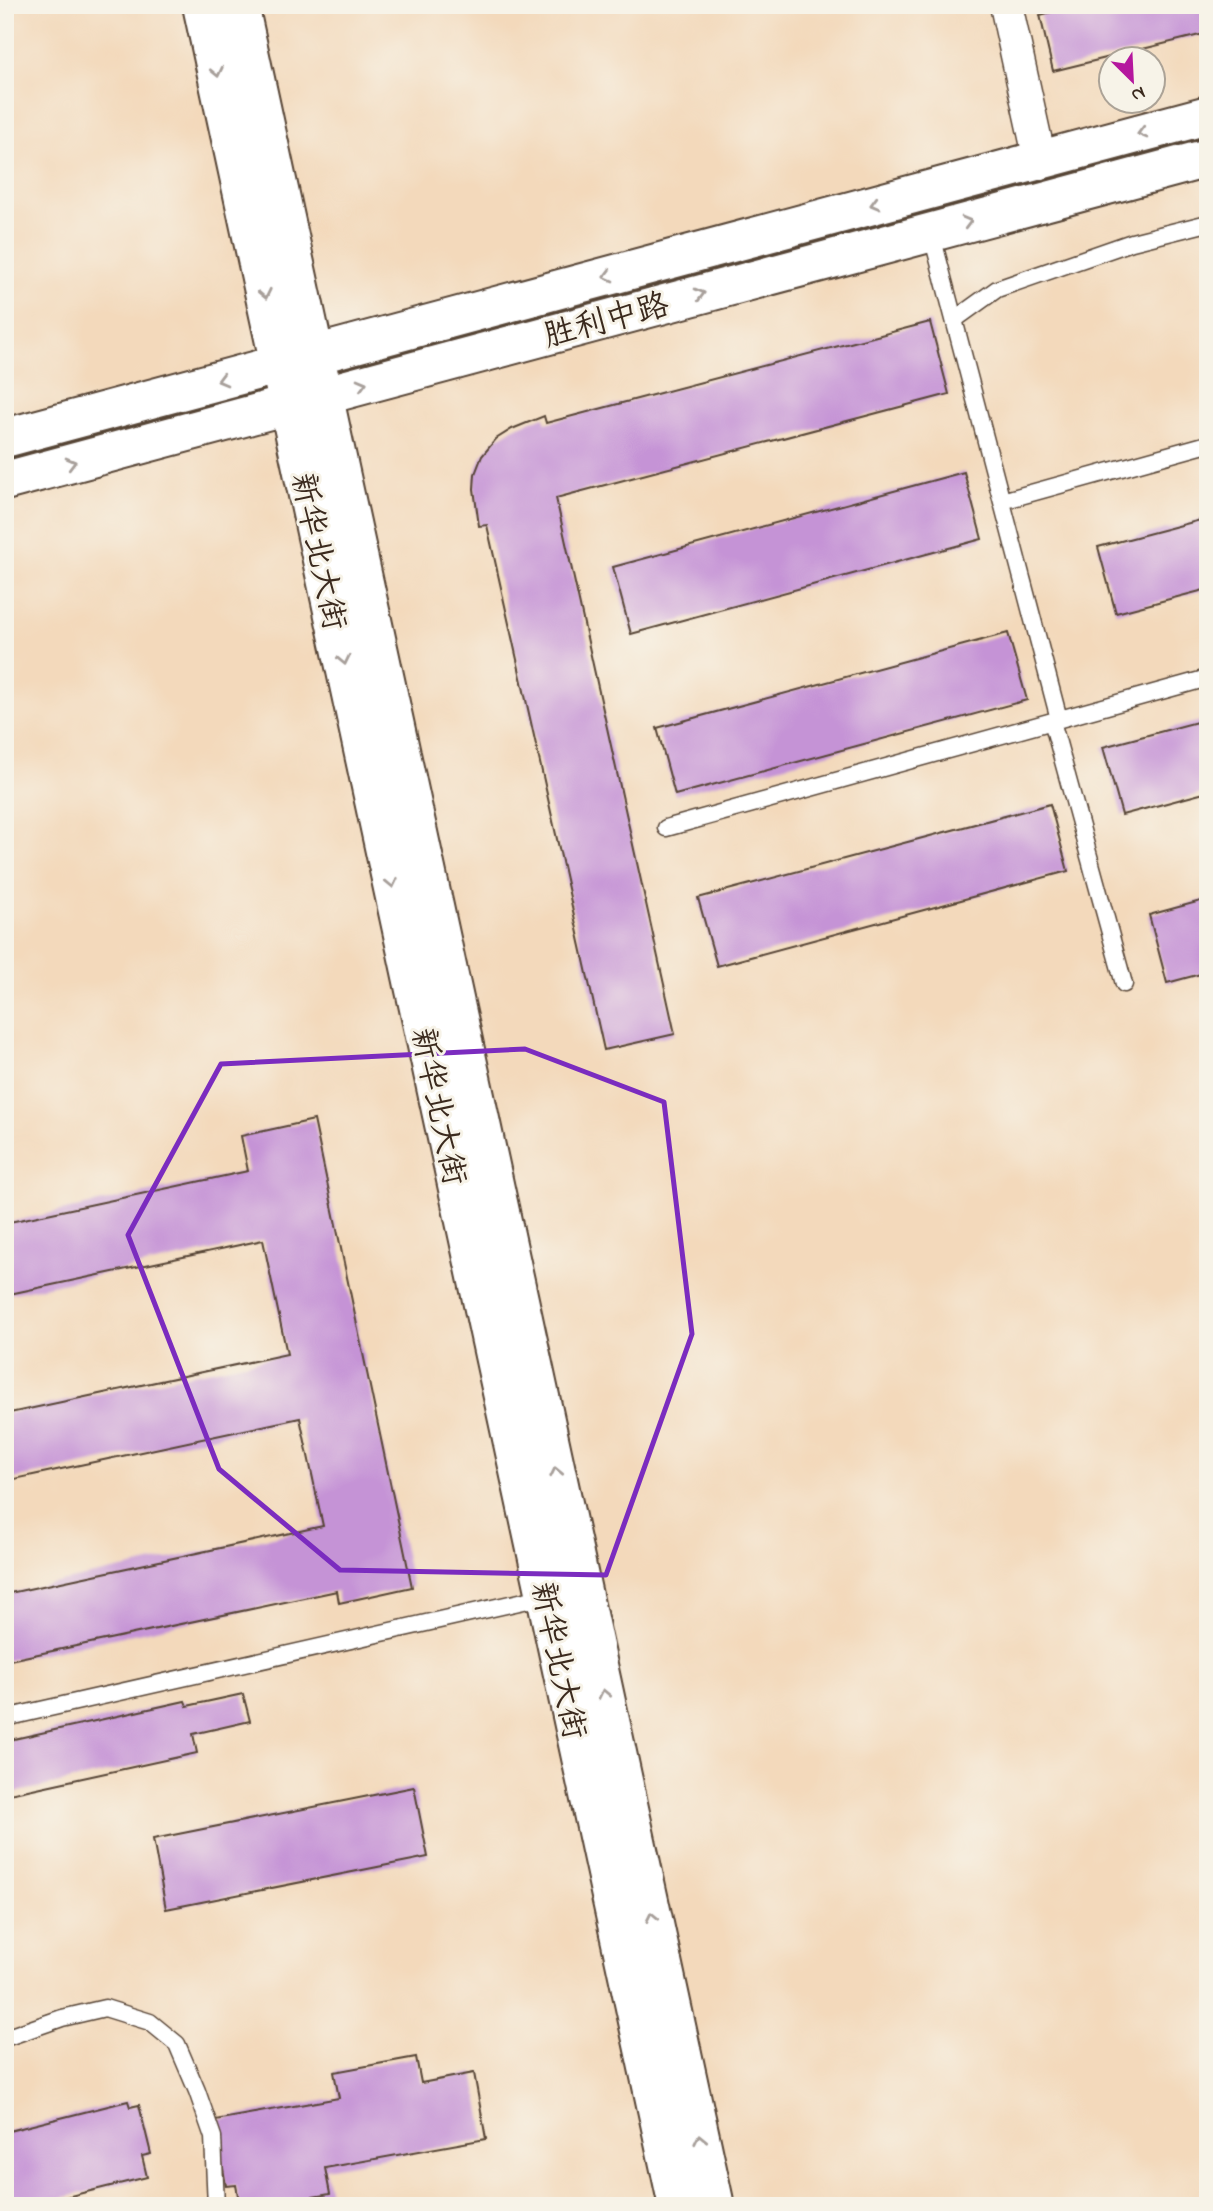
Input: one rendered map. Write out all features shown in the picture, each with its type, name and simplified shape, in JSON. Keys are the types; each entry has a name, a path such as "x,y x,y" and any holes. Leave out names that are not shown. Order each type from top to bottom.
{"main road":[{"name":"新华北大街","path":"202,5 297,359 715,2206"},
{"name":"新华北大街","path":"239,5 297,359"},
{"name":"胜利中路","path":"5,438 1208,116"},
{"name":"胜利中路","path":"5,481 1208,158"},
{"name":"新华北大街","path":"306,399 546,1596 678,2206"}],"street":[{"path":"1006,5 1040,160"}],"lane":[{"path":"954,320 997,289 1132,242 1208,223"},
{"path":"931,232 1124,984"},
{"path":"1002,501 1208,444"},
{"path":"666,828 1208,678"},
{"path":"5,1718 546,1596"},
{"path":"5,2038 62,2018 105,2008 150,2022 177,2045 197,2091 213,2137 216,2206"}],"highlighted area":[{"path":"525,1049 664,1102 692,1334 606,1575 340,1570 219,1469 128,1235 221,1064"}],"building":[{"path":"1078,5 1208,5 1208,33 1155,46 1098,46 1098,60 1053,71 1040,15"},
{"path":"930,322 949,394 556,498 675,1034 604,1050 487,525 479,526 474,489 475,474 482,456 496,439 512,429 544,416 546,423"},
{"path":"964,472 982,539 631,634 613,567"},
{"path":"1208,518 1208,589 1116,613 1098,547"},
{"path":"1008,633 1027,700 675,795 657,728"},
{"path":"1208,719 1208,792 1122,815 1103,747"},
{"path":"1050,804 1068,871 717,966 698,898"},
{"path":"1208,899 1208,972 1167,983 1149,915"},
{"path":"314,1120 412,1587 339,1603 337,1591 5,1661 5,1594 323,1526 300,1418 5,1481 5,1414 287,1354 263,1240 5,1295 5,1223 248,1171 241,1136"},
{"path":"243,1694 250,1721 193,1734 197,1753 5,1795 5,1741 185,1701 187,1706"},
{"path":"414,1787 428,1857 166,1909 153,1839"},
{"path":"416,2057 421,2083 474,2073 486,2139 325,2168 330,2194 261,2206 240,2206 236,2185 226,2186 215,2120 339,2098 334,2072"},
{"path":"128,2101 130,2107 139,2105 151,2154 142,2156 147,2177 30,2206 5,2206 5,2132"}]}
